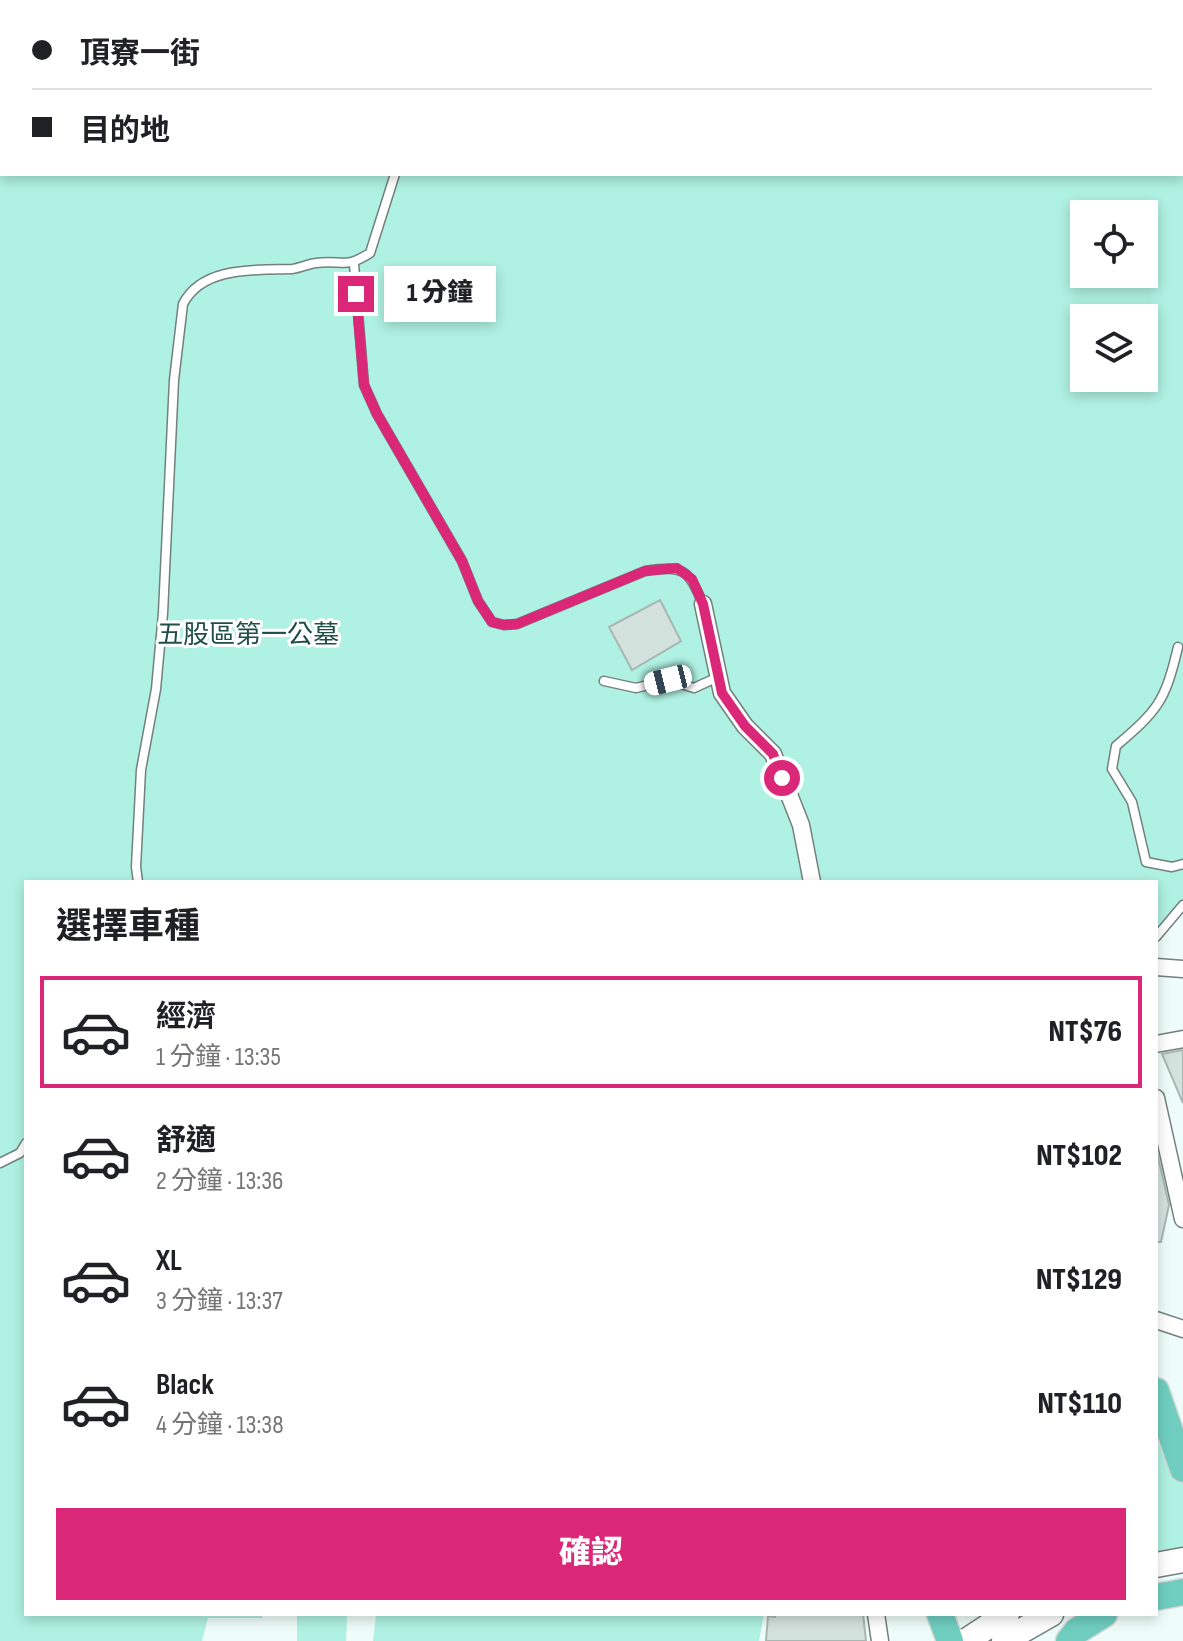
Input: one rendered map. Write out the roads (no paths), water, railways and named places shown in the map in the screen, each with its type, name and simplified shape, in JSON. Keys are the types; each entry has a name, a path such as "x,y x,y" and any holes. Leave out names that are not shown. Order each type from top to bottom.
{"main road":[{"path":"1158,1395 1176,1428 1183,1469"},
{"path":"1158,1565 1183,1560"},
{"path":"1158,1580 1183,1575"},
{"path":"1158,1597 1183,1592"},
{"path":"953,1627 999,1616"},
{"path":"1004,1641 1048,1616"},
{"path":"1073,1636 1101,1616"}],"street":[{"path":"703,604 718,677 727,702 773,754 801,825 812,880"},
{"path":"1158,967 1183,969"},
{"path":"1158,1044 1183,1039"},
{"path":"1159,1124 1176,1153 1183,1219"},
{"path":"1158,1321 1183,1329"},
{"path":"876,1616 880,1641"}],"lane":[{"path":"138,880 141,770 156,689 163,613 174,380 183,304 187,296 209,278 264,268 301,267 316,263 354,264 370,253 394,176"},
{"path":"354,264 364,385 377,414 462,561 478,601 492,622 517,624 645,571 667,568 677,568 692,579 703,604"},
{"path":"1178,647 1169,685 1151,716 1116,746 1112,769 1132,802 1146,862 1172,867 1183,864"},
{"path":"604,681 636,688 668,680 694,688 718,677"},
{"path":"1158,935 1183,905"},
{"path":"0,1163 23,1154"}],"park label":[{"name":"五股區第一公墓","path":"248,634"}]}
